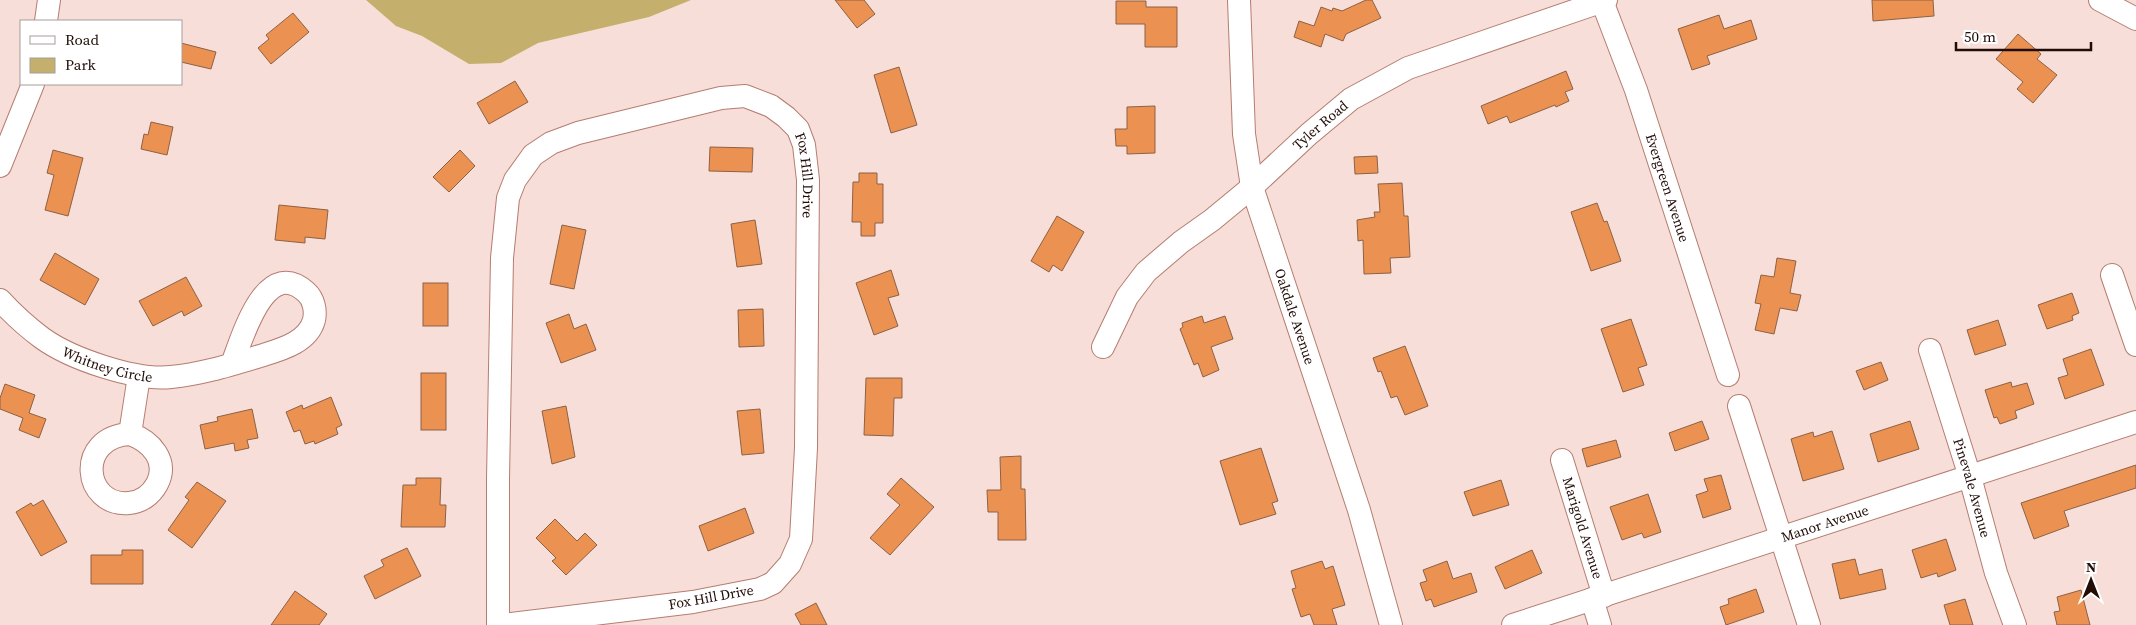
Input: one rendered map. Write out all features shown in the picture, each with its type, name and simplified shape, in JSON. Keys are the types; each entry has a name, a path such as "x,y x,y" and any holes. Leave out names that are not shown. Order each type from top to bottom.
{"street":[{"path":"46,20 49,0"},
{"name":"Oakdale Avenue","path":"1239,0 1244,134 1252,187 1359,510 1390,625"},
{"path":"2100,0 2136,19"},
{"name":"Tyler Road","path":"1103,346 1127,297 1146,272 1181,242 1212,220 1252,187 1309,134 1351,99 1408,68 1604,1"},
{"name":"Evergreen Avenue","path":"1604,1 1636,90 1728,375"},
{"path":"0,166 33,85"},
{"name":"Fox Hill Drive","path":"498,625 498,479 502,258 508,198 515,180 533,155 551,143 578,133 721,98 745,96 772,106 798,129 804,145 808,180 806,448 801,539 790,564 773,583 760,588 693,602 503,625"},
{"path":"2112,275 2136,345"},
{"name":"Whitney Circle","path":"0,300 43,339 90,362 139,376 169,378 206,372 232,364"},
{"name":"Pinevale Avenue","path":"1930,350 1970,477 1996,573 2014,625"},
{"path":"130,434 139,376"},
{"path":"1738,406 1809,625"},
{"name":"Manor Avenue","path":"1514,625 2136,422"},
{"name":"Marigold Avenue","path":"1562,460 1598,598 1600,625"}],"green space":[{"path":"366,0 691,0 649,17 538,43 501,63 469,64 422,36 396,26"}],"building":[{"path":"835,0 864,0 875,14 857,28"},
{"path":"1366,0 1372,0 1381,18 1346,34 1343,41 1325,34 1321,47 1294,37 1299,21 1314,26 1321,7 1332,11 1333,8 1342,11"},
{"path":"1872,0 1933,0 1934,16 1873,21"},
{"path":"1116,1 1146,1 1146,7 1177,7 1177,47 1145,47 1145,24 1116,24"},
{"path":"293,13 309,32 271,64 258,48 269,39 266,35"},
{"path":"1719,15 1724,29 1751,20 1757,39 1707,56 1710,64 1692,70 1678,29"},
{"path":"2018,34 2041,54 2037,59 2057,75 2033,103 2017,89 2023,82 1996,59"},
{"path":"182,43 216,52 211,69 182,62"},
{"path":"899,67 917,125 891,133 874,75"},
{"path":"1566,71 1573,89 1565,92 1569,101 1510,123 1507,116 1488,124 1481,106"},
{"path":"515,81 528,102 489,124 477,103"},
{"path":"1155,106 1155,153 1127,154 1127,146 1116,146 1115,129 1127,129 1127,107"},
{"path":"151,122 173,127 167,155 141,149 144,134 148,135"},
{"path":"710,147 753,148 752,172 709,171"},
{"path":"53,150 83,158 68,216 45,210 54,175 47,173"},
{"path":"460,150 475,166 449,192 433,177"},
{"path":"1377,156 1378,173 1355,174 1354,157"},
{"path":"859,173 877,173 877,184 883,184 883,223 875,223 875,236 861,236 861,222 852,222 853,182 859,182"},
{"path":"1402,183 1404,216 1408,216 1410,257 1390,258 1391,273 1364,274 1363,240 1358,241 1357,220 1375,217 1374,212 1380,212 1378,184"},
{"path":"1597,203 1604,222 1607,221 1621,261 1591,271 1571,212"},
{"path":"279,205 328,210 325,239 305,237 305,243 275,240"},
{"path":"1057,216 1084,232 1062,271 1053,265 1049,272 1031,261"},
{"path":"755,220 762,264 737,267 731,224"},
{"path":"562,225 586,230 574,289 550,284"},
{"path":"55,253 99,279 85,305 40,280"},
{"path":"1777,258 1796,261 1790,293 1801,295 1797,311 1780,308 1774,334 1755,330 1761,304 1755,303 1761,275 1774,277"},
{"path":"891,270 899,295 888,298 898,326 874,335 856,283"},
{"path":"186,277 202,306 184,316 182,311 153,326 139,301"},
{"path":"423,283 448,283 448,326 423,326"},
{"path":"2072,293 2079,313 2072,316 2073,320 2047,329 2038,305"},
{"path":"763,309 764,346 739,347 738,310"},
{"path":"569,314 574,329 586,324 596,350 561,363 546,323"},
{"path":"1202,316 1204,323 1225,316 1233,339 1211,347 1219,370 1203,377 1198,363 1194,365 1180,329 1183,327 1182,323"},
{"path":"1631,319 1647,365 1638,368 1644,385 1623,392 1601,329"},
{"path":"1998,320 2006,345 1975,355 1967,330"},
{"path":"1405,346 1428,406 1405,415 1397,396 1391,398 1381,371 1378,372 1373,358"},
{"path":"2091,349 2104,385 2065,399 2058,378 2068,375 2063,359"},
{"path":"1881,362 1888,380 1864,390 1856,371"},
{"path":"421,373 446,373 446,430 421,430"},
{"path":"866,378 902,378 902,398 894,398 893,436 864,435"},
{"path":"2011,382 2012,387 2027,383 2034,404 2015,411 2017,418 2000,424 1997,417 1994,418 1985,390"},
{"path":"5,384 35,395 29,413 46,419 39,438 19,430 23,418 0,409 0,398"},
{"path":"331,397 342,425 336,428 338,434 315,444 314,441 305,444 300,430 294,432 286,412 302,405 303,409"},
{"path":"566,406 575,457 552,464 542,411"},
{"path":"252,409 258,438 247,440 249,448 235,451 234,443 205,449 200,425 218,421 217,417"},
{"path":"760,409 764,453 742,455 737,411"},
{"path":"1702,421 1709,439 1675,451 1669,433"},
{"path":"1910,421 1919,449 1878,462 1870,434"},
{"path":"1832,431 1844,469 1803,481 1791,439 1813,432 1814,437"},
{"path":"1616,440 1621,457 1587,467 1582,449"},
{"path":"1261,448 1278,501 1272,503 1276,514 1240,525 1220,461"},
{"path":"1021,456 1021,489 1025,489 1026,540 998,540 998,512 988,512 987,490 1001,490 1000,457"},
{"path":"2136,465 2136,488 2064,511 2069,526 2034,539 2021,503"},
{"path":"1721,475 1731,509 1703,518 1696,495 1708,491 1704,479"},
{"path":"416,478 441,478 440,505 446,505 445,527 401,527 403,485 416,485"},
{"path":"901,478 934,507 890,555 870,538 900,505 887,494"},
{"path":"1501,480 1509,505 1473,516 1464,492"},
{"path":"197,482 226,501 192,548 168,530 189,500 185,497"},
{"path":"1648,494 1661,532 1644,538 1642,533 1622,540 1610,507"},
{"path":"43,500 67,542 41,556 16,512 31,503 33,506"},
{"path":"745,508 754,533 708,551 699,526"},
{"path":"555,519 577,541 585,533 597,545 566,575 552,561 556,558 536,538"},
{"path":"1946,539 1956,570 1938,577 1937,573 1921,578 1912,550"},
{"path":"407,548 421,576 375,599 364,576 384,566 381,560"},
{"path":"122,550 143,550 143,584 91,584 91,555 122,555"},
{"path":"1532,550 1542,573 1505,589 1495,567"},
{"path":"1855,559 1859,575 1882,569 1886,589 1840,599 1832,564"},
{"path":"1322,561 1325,569 1333,566 1345,605 1332,609 1337,625 1314,625 1310,614 1301,617 1292,589 1296,588 1291,571"},
{"path":"1447,561 1453,579 1471,573 1477,592 1434,607 1431,599 1426,601 1420,583 1427,581 1423,570"},
{"path":"1756,589 1764,612 1726,625 1720,607 1729,604 1728,599"},
{"path":"2081,590 2090,625 2057,625 2054,612 2060,611 2057,597"},
{"path":"295,591 327,614 319,625 271,625"},
{"path":"1965,599 1973,625 1950,625 1944,605"},
{"path":"816,603 827,625 801,625 795,614"}]}
